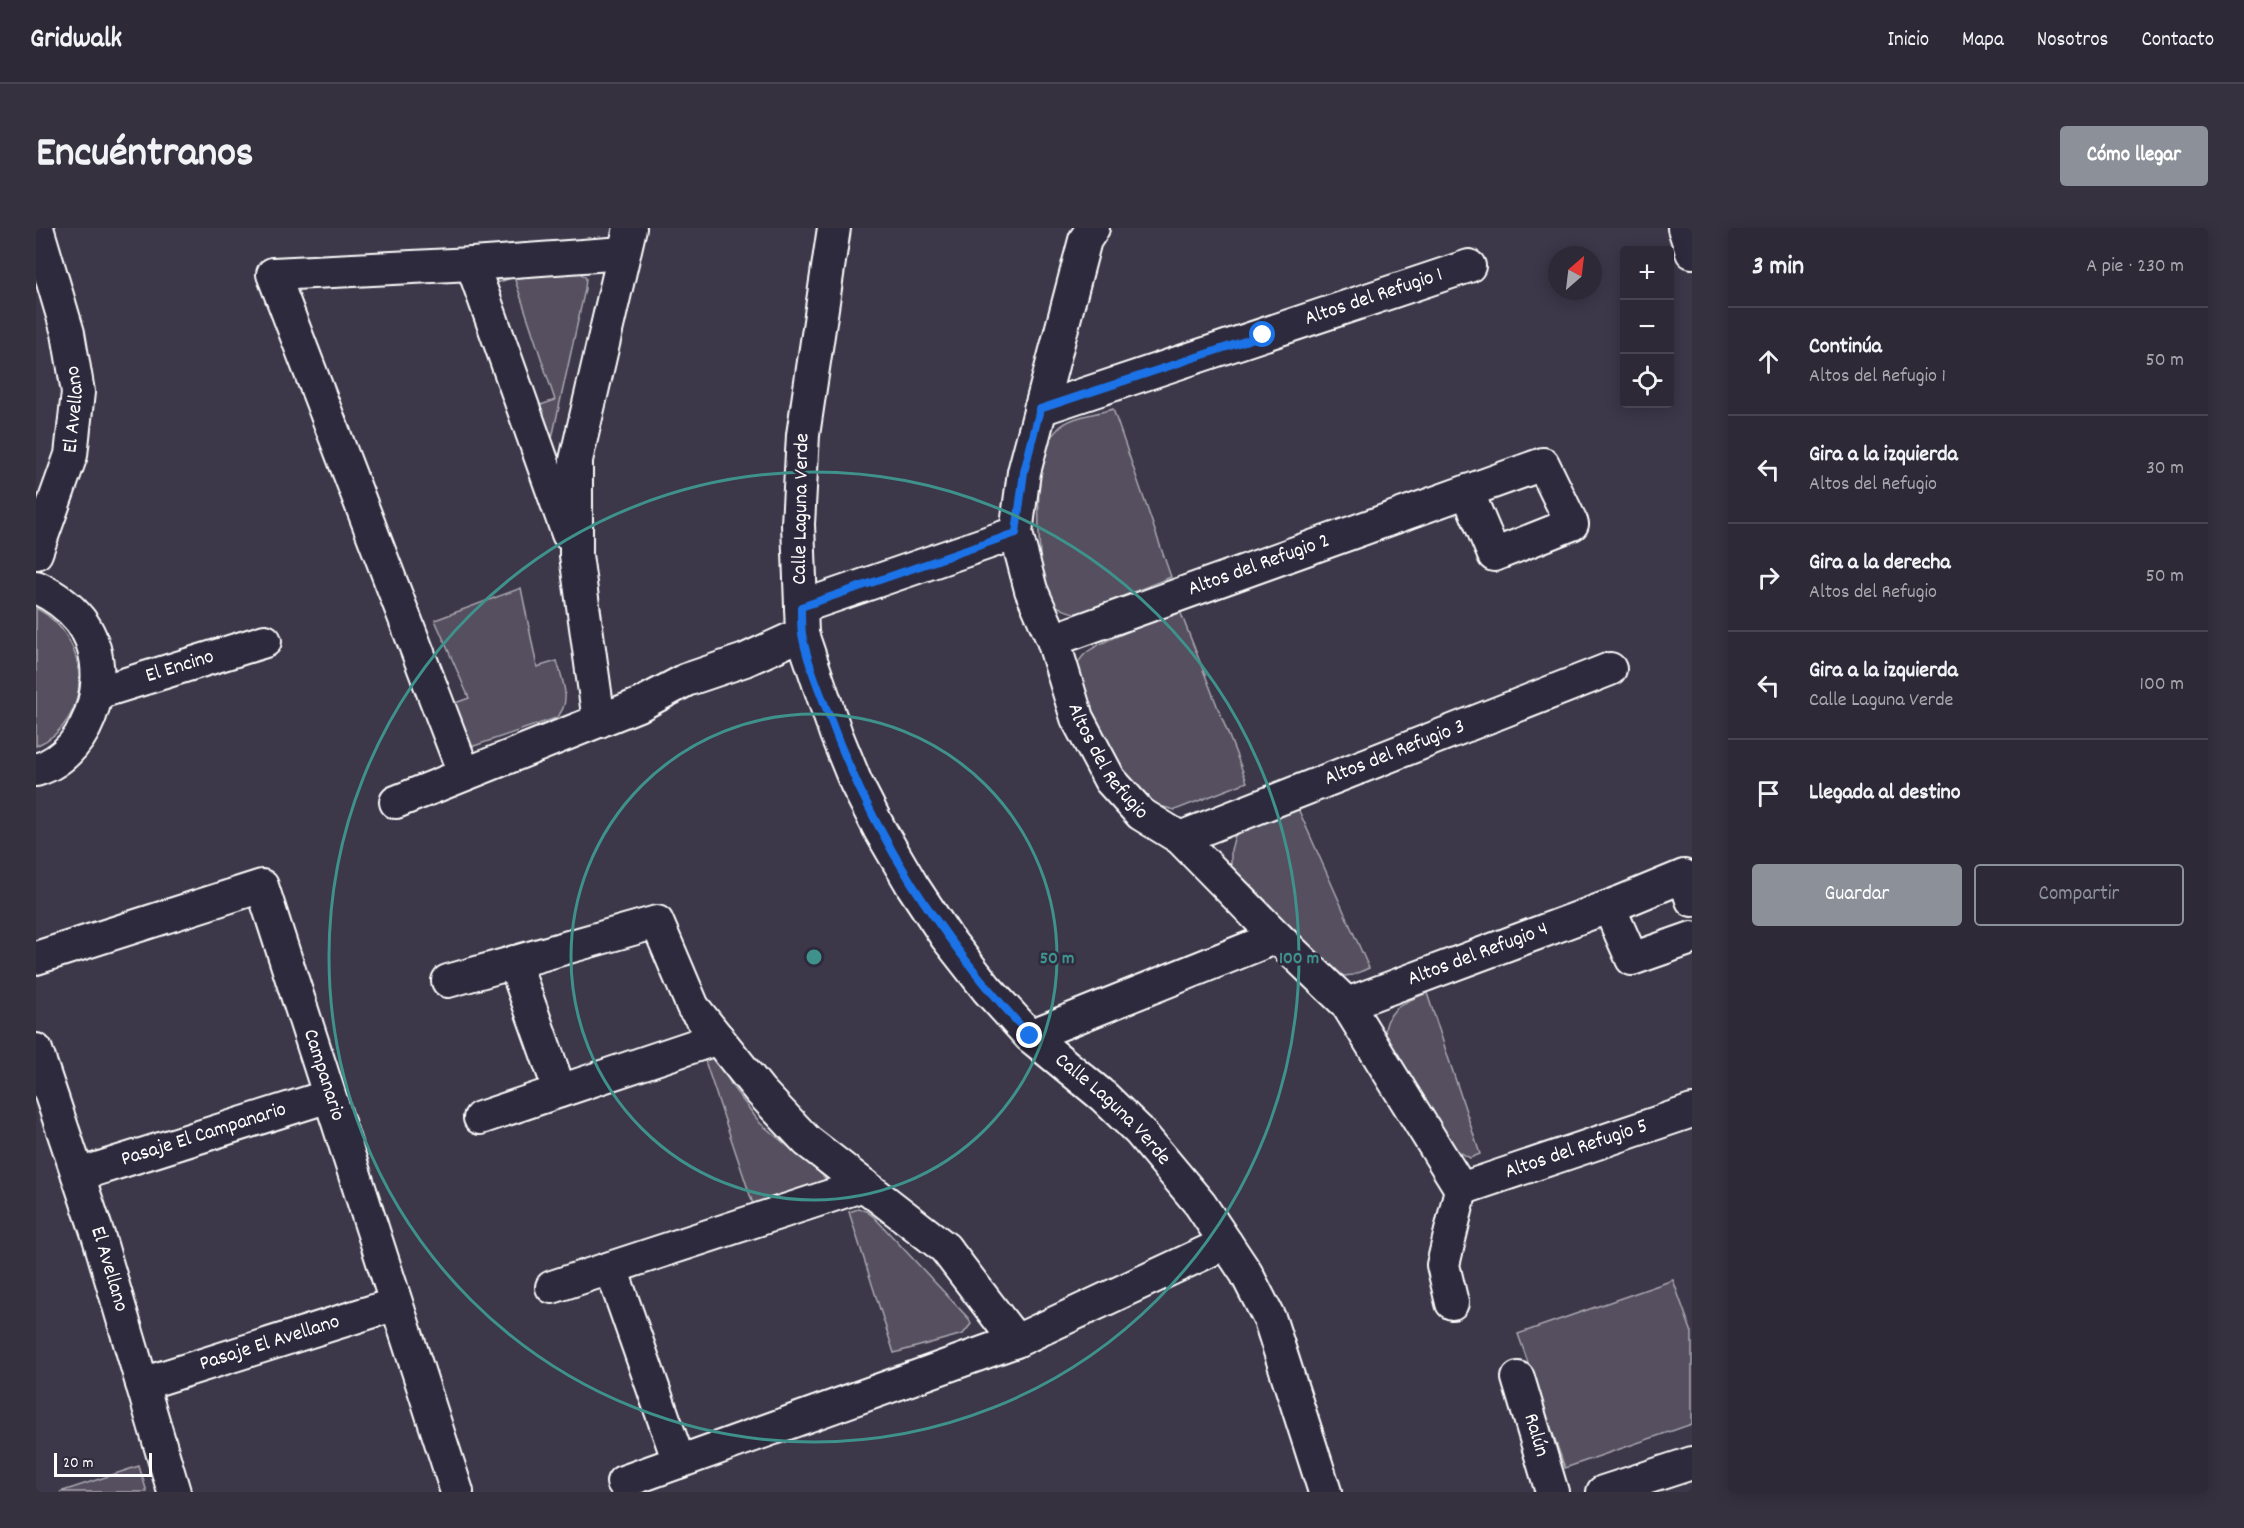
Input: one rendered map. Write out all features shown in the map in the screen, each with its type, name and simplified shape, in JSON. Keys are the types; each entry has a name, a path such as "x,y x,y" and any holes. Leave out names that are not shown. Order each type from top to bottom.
{"street":[{"name":"El Avellano","path":"36,553 71,454 78,392 68,333 37,228"},
{"name":"Calle Laguna Verde","path":"834,228 803,435 798,524 801,620 836,734 880,830 912,885 947,938 987,989 1030,1036 1090,1085 1139,1131 1200,1204 1246,1274 1270,1320 1324,1492"},
{"name":"Altos del Refugio","path":"1093,228 1085,240 1024,472 1016,533 1031,590 1053,640 1077,718 1110,780 1141,814 1180,838 1277,937 1347,1004 1461,1189"},
{"path":"1684,228 1692,252"},
{"path":"464,773 273,274 472,264 627,240 576,460 576,555 599,721"},
{"path":"472,264 576,555"},
{"name":"Altos del Refugio 1","path":"1040,409 1469,266"},
{"name":"Altos del Refugio 2","path":"1053,640 1467,491"},
{"path":"396,801 641,704 686,680 745,660 801,620 1016,533"},
{"path":"36,587 57,597 81,621 95,652 97,693 90,719 71,748 44,768 36,770"},
{"name":"El Encino","path":"97,693 265,641"},
{"name":"Altos del Refugio 3","path":"1180,838 1610,669"},
{"name":"Altos del Refugio 4","path":"1347,1004 1608,907 1683,876 1692,900"},
{"name":"Campanario","path":"36,958 262,886 456,1492"},
{"path":"1608,907 1632,959 1692,938"},
{"path":"448,981 657,922 693,1007 760,1091 807,1142 945,1248 1016,1341"},
{"path":"1030,1036 1277,937"},
{"path":"514,962 560,1091"},
{"path":"480,1118 718,1038"},
{"name":"El Avellano","path":"36,1050 99,1238 174,1492"},
{"name":"Pasaje El Campanario","path":"78,1175 329,1096"},
{"name":"Altos del Refugio 5","path":"1461,1189 1692,1110"},
{"path":"552,1287 864,1185"},
{"path":"1452,1303 1443,1266 1461,1189"},
{"path":"623,1482 1016,1341 1226,1244"},
{"path":"610,1268 679,1462"},
{"name":"Pasaje El Avellano","path":"142,1384 396,1304"},
{"name":"Ralún","path":"1518,1378 1552,1492"},
{"path":"1603,1492 1692,1463"}],"shaded area":[{"path":"577,270 586,278 585,289 551,443 535,407 555,400 514,277 494,284 496,277"},
{"path":"1113,409 1171,577 1078,614 1064,610 1053,603 1044,585 1039,528 1040,469 1044,450 1054,433 1062,425"},
{"path":"521,588 537,667 557,661 565,691 564,705 556,718 471,747 444,707 469,698 435,620"},
{"path":"36,608 54,621 68,638 76,658 79,678 77,699 69,718 55,734 36,746"},
{"path":"1180,611 1247,782 1175,810 1156,805 1139,796 1122,778 1076,686 1076,670 1078,663 1089,650"},
{"path":"1296,804 1369,968 1353,975 1344,976 1334,972 1303,943 1265,900 1238,879 1231,868 1231,850 1235,835 1245,823"},
{"path":"1427,993 1480,1154 1470,1158 1449,1144 1443,1136 1419,1090 1394,1056 1386,1037 1385,1028 1392,1013 1405,1002"},
{"path":"713,1058 720,1063 732,1086 760,1123 820,1173 825,1178 824,1184 755,1210 705,1061"},
{"path":"858,1209 874,1217 969,1319 971,1324 963,1334 894,1353 849,1212"},
{"path":"1673,1280 1692,1333 1692,1424 1565,1468 1518,1334"},
{"path":"139,1466 147,1492 60,1492"}],"route":[{"path":"1030,1036 987,989 947,938 912,885 880,830 856,783 818,685 802,634 801,607 1016,533 1024,472 1040,409 1263,335"}]}
